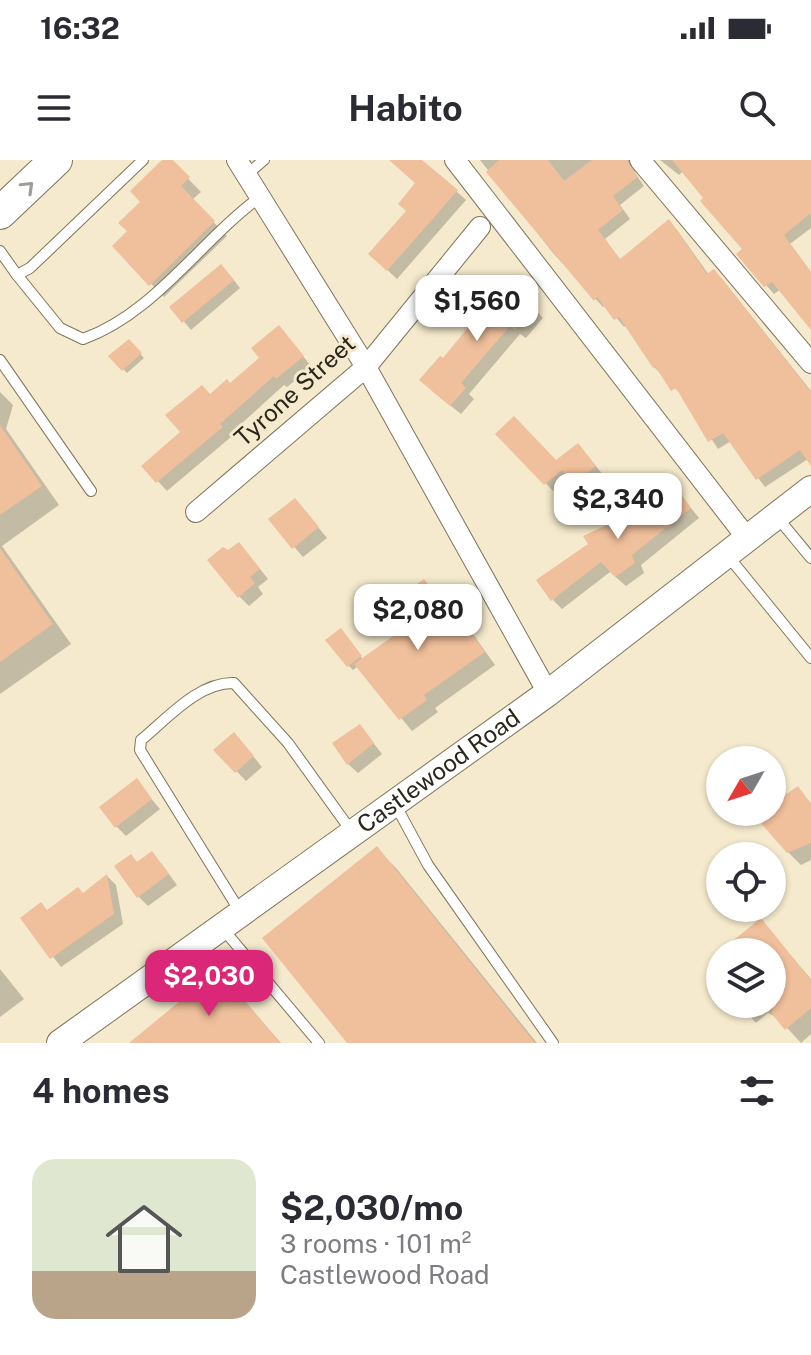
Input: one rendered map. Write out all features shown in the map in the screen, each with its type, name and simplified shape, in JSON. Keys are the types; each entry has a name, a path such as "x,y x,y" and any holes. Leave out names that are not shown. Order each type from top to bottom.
{"main road":[{"path":"0,213 56,160"}],"street":[{"path":"455,160 737,546"},
{"path":"640,160 811,363"},
{"path":"242,168 366,367 548,693"},
{"name":"Tyrone Street","path":"196,512 366,367 480,227"},
{"name":"Castlewood Road","path":"60,1043 548,693 811,489"}],"lane":[{"path":"17,275 47,253 143,160"},
{"path":"242,168 264,160"},
{"path":"0,251 60,328 83,339 99,333 147,301 235,215 260,197"},
{"path":"0,360 91,491"},
{"path":"776,516 811,558"},
{"path":"737,546 811,658"},
{"path":"319,1043 232,920 140,750 141,740 199,693 220,683 234,683 288,743 353,834"},
{"path":"394,802 428,865 553,1043"}],"building":[{"path":"162,160 173,160 190,177 181,186 215,221 149,286 112,246 127,231 118,223 140,202 130,191"},
{"path":"389,160 422,160 458,190 387,271 368,254 406,211 398,204 415,183"},
{"path":"499,160 548,160 564,181 592,160 627,160 638,177 613,196 623,210 598,230 620,259 669,219 707,274 714,269 811,392 811,466 800,450 756,480 723,433 708,442 676,388 671,391 619,317 614,320 597,297 594,301 486,172"},
{"path":"672,160 811,160 811,213 784,235 811,272 811,330 772,282 764,287 736,254 742,249 700,201 703,198"},
{"path":"221,264 234,280 182,323 169,307"},
{"path":"506,281 535,307 515,330 510,326 461,383 466,388 450,406 419,380 440,356 443,358"},
{"path":"279,325 304,356 276,379 274,376 220,424 223,427 156,483 141,466 180,432 165,415 202,385 210,394 227,379 230,383 259,358 251,348"},
{"path":"129,339 142,353 122,371 108,356"},
{"path":"514,416 556,460 578,443 596,466 573,483 562,470 544,485 495,434"},
{"path":"0,425 42,486 0,515"},
{"path":"672,482 691,508 632,555 635,563 615,577 601,562 551,601 536,580 588,544 583,536 622,518"},
{"path":"295,498 319,527 292,549 268,519"},
{"path":"239,542 260,569 250,577 255,583 238,598 207,560 223,547 228,550"},
{"path":"0,548 53,624 0,662"},
{"path":"424,579 459,626 463,622 485,652 424,695 427,700 399,720 354,664 406,627 389,604"},
{"path":"341,628 362,656 347,667 325,640"},
{"path":"360,724 374,743 347,765 332,743"},
{"path":"234,732 254,756 235,773 213,750"},
{"path":"137,778 152,799 115,828 99,807"},
{"path":"798,786 811,804 811,843 787,853 786,842 777,842 763,826 786,826 786,794"},
{"path":"377,846 535,1043 347,1043 262,938"},
{"path":"152,851 169,874 137,898 114,866 131,854 137,862"},
{"path":"107,874 114,914 50,959 20,918 41,902 47,910 78,887 83,893"},
{"path":"756,922 764,922 777,938 736,938"},
{"path":"786,949 811,980 811,1008 785,1030 775,1018 786,1018"},
{"path":"219,969 280,1043 129,1043"}]}
